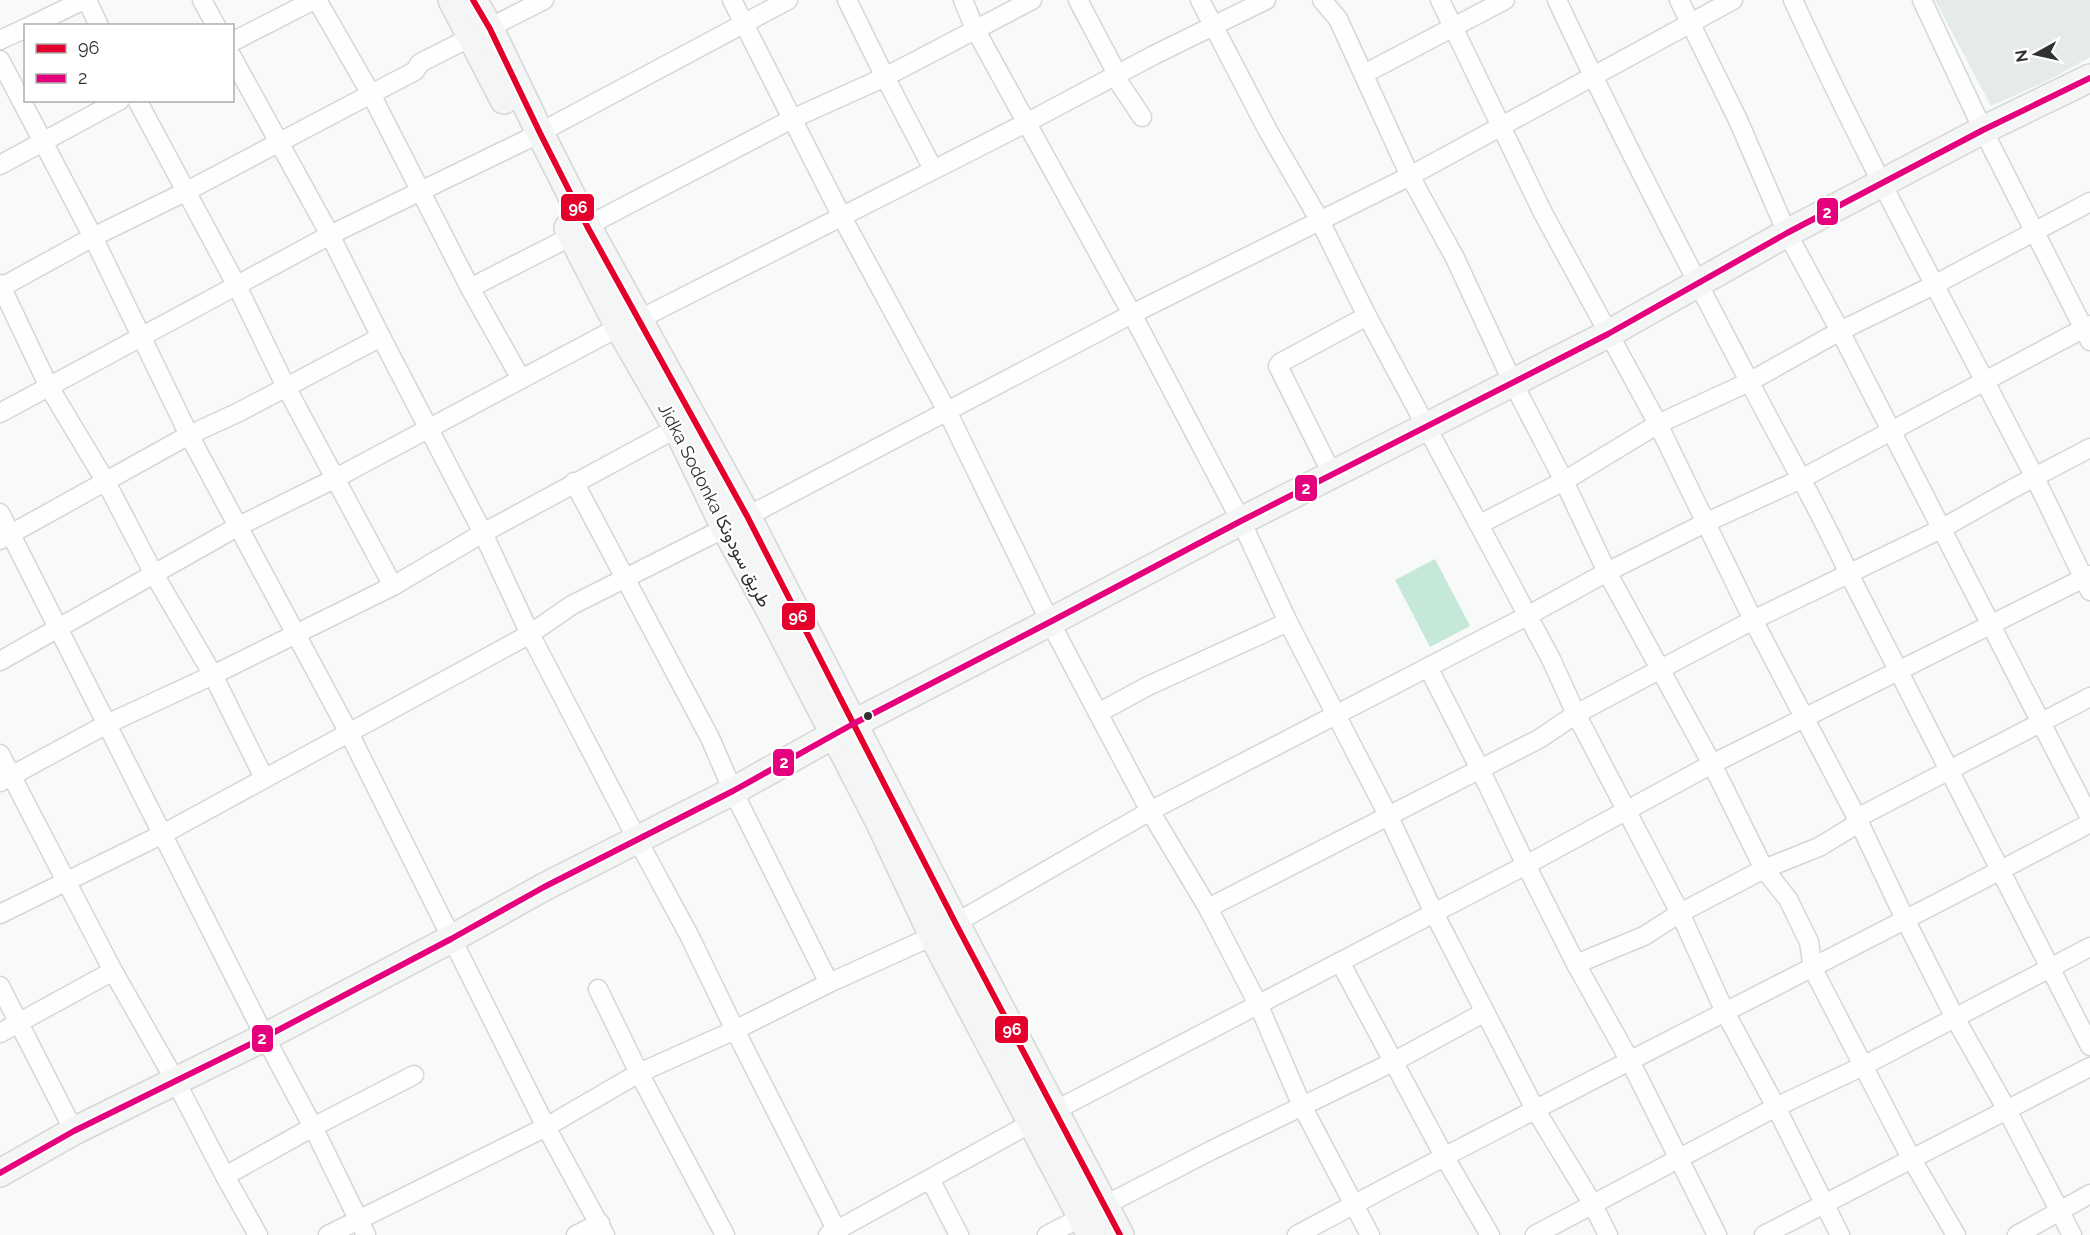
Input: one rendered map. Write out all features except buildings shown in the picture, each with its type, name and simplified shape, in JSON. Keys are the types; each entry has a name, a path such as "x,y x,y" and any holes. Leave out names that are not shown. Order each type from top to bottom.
{"street":[{"path":"34,24 85,0 98,24"},
{"path":"202,0 215,24"},
{"path":"234,41 315,0 371,94 470,288 521,379"},
{"name":"Jidka Sodonka طريق سودونكا","path":"452,0 481,33"},
{"name":"Jidka Sodonka طريق سودونكا","path":"473,0 481,33 532,137 628,324 736,522 945,930 1031,1123 1093,1219 1120,1235"},
{"path":"264,778 213,675 154,574 106,482 49,387 1,287 415,71 420,63 544,0"},
{"path":"732,0 842,217 947,411 1050,622 1150,811 1208,908 1259,1006 1302,1106 1370,1235"},
{"path":"0,413 330,235 532,137 788,0"},
{"path":"847,0 933,169"},
{"path":"963,0 975,29 1132,314 1241,521 1288,622 1389,817 1434,913 1535,1109 1592,1203 1608,1235"},
{"path":"470,288 792,119 885,77 1032,0"},
{"path":"1078,0 1117,74 1118,81 1142,117"},
{"path":"1200,0 1267,129 1320,221 1367,316 1551,659 1576,714 1680,913 1725,1012 1840,1235"},
{"path":"0,661 237,527 429,430 628,324 1266,0"},
{"path":"1322,0 1338,19 1410,176 1455,258 1512,381 1564,481 1607,572 1712,764 1764,869 1788,899 1809,942 1813,969 1911,1158 1956,1235"},
{"path":"1440,0 1543,213 1658,424 1753,620 1806,717 1955,1018 2007,1110 2072,1235"},
{"path":"1364,74 1505,0"},
{"path":"1557,0 1592,75 1698,284 1830,531 1849,574 2090,1046"},
{"path":"1679,0 1738,120 1786,232 1840,331 2090,818"},
{"path":"0,914 163,834 530,634 572,605 626,580 1132,314 1410,176 1733,0"},
{"path":"234,61 330,235 483,532 530,634 689,935 835,1233 1055,1110 1259,1006 1712,764 1990,625 2088,581 1882,183 1824,68 1793,0"},
{"path":"328,1235 363,1228 639,1073 945,930 1150,811 1336,716 1607,572 1705,523 1801,479 1984,382 2088,331 2033,231 1922,0"},
{"path":"0,40 24,29"},
{"path":"0,60 93,237 189,435 237,527 297,633 546,1127 603,1229 576,1235"},
{"path":"0,1173 74,1131 266,1037 452,939 544,887 733,791 843,730 1241,521 1608,334 1786,232 1983,130 2090,78"},
{"path":"0,165 116,102"},
{"path":"138,102 237,286 334,479 393,586"},
{"path":"1480,524 1564,481 1658,424 1749,382 1840,331 1935,285 2090,202"},
{"path":"1332,474 1278,366 1367,316"},
{"name":"Jidka Sodonka طريق سودونكا","path":"628,324 677,428 736,522"},
{"path":"6,537 189,435 239,412 381,337"},
{"path":"6,778 107,724 213,675 393,586 483,532 677,428"},
{"path":"1208,908 1539,739 1576,714 1753,620 1941,529 2090,448"},
{"path":"574,482 710,738 733,791 829,983"},
{"path":"0,513 6,537 107,724 363,1228"},
{"path":"1098,713 1148,686 1288,622"},
{"path":"1428,667 1576,964 1630,1061 1717,1235"},
{"path":"1576,964 1644,936 1680,913 1764,869 1819,847 1852,827 1857,818 2090,697"},
{"path":"0,754 6,778 66,882 258,1235"},
{"path":"1297,1235 1444,1156 1813,969 2090,823"},
{"name":"Jidka Sodonka طريق سودونكا","path":"945,930 1055,1110 1093,1219"},
{"path":"1535,1235 1776,1107 1863,1066 2090,947"},
{"path":"1341,962 1444,1156 1490,1235"},
{"path":"0,1033 113,971"},
{"path":"0,986 74,1131"},
{"path":"598,989 639,1073 725,1235"},
{"path":"1047,1235 1093,1219 1302,1106 1393,1062 1485,1012"},
{"path":"1764,1235 2090,1067"},
{"path":"225,1176 414,1075"},
{"path":"930,1179 959,1235"},
{"path":"2017,1235 2090,1194"}],"shaded area":[{"path":"1935,0 2090,0 2090,57 2047,81 1991,106"}],"green space":[{"path":"1435,559 1470,626 1430,647 1395,580"}],"transit line":[{"name":"96","path":"473,0 490,29 587,226 747,516 956,924 1120,1235"},
{"name":"2","path":"0,1173 74,1131 265,1037 544,887 733,791 853,724 1241,521 1608,334 1787,233 1983,130 2090,78"}]}
